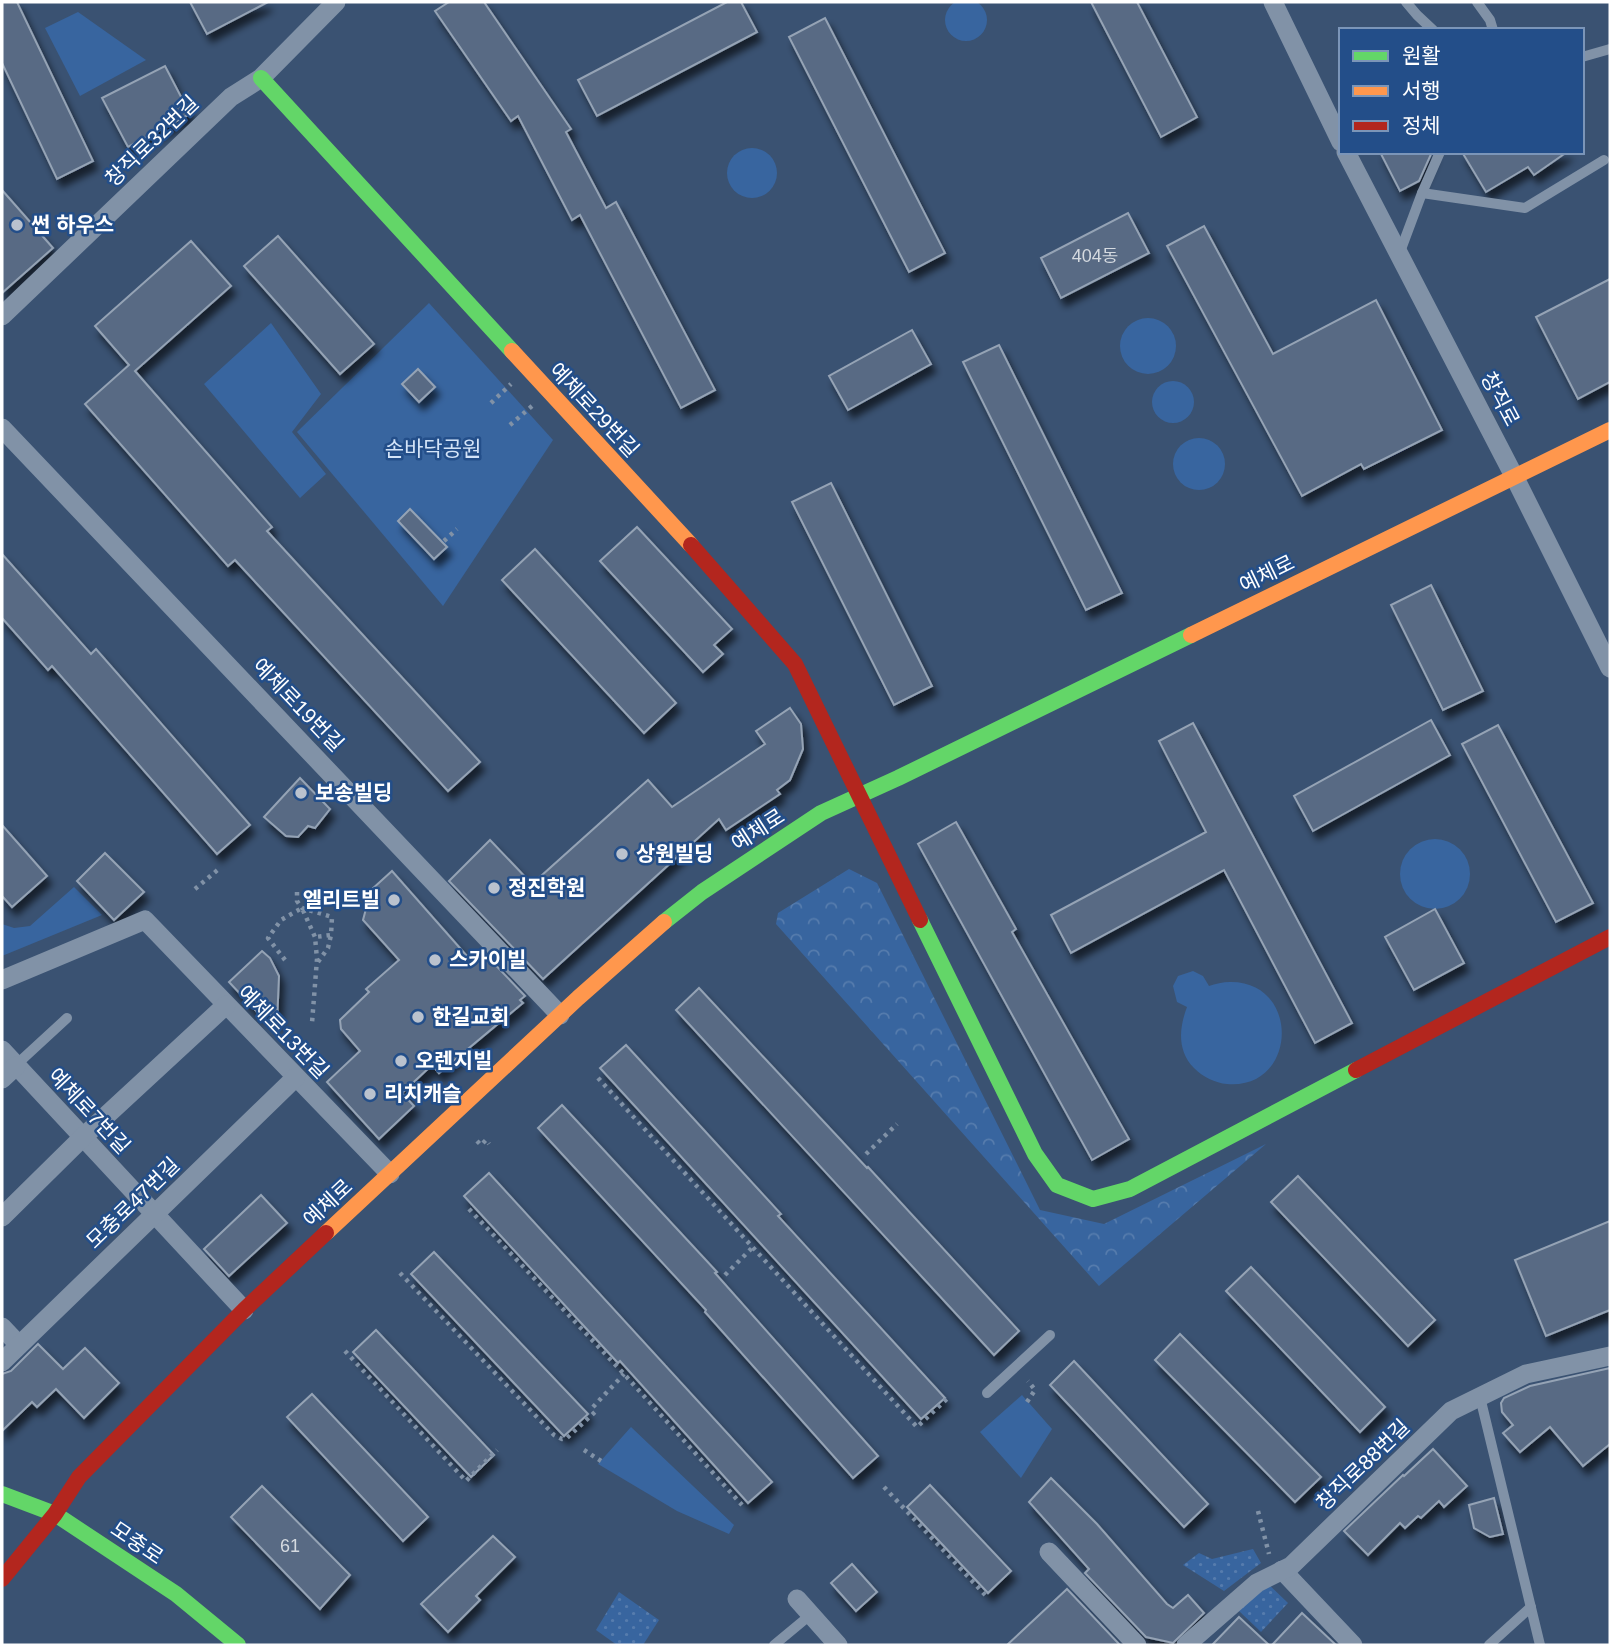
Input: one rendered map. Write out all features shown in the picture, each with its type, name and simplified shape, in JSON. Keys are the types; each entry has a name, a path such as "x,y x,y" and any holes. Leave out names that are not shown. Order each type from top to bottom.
{"street":[{"name":"창직로32번길","path":"2,316 231,97 261,78 336,2"},
{"path":"1273,2 1339,138"},
{"name":"예체로29번길","path":"261,78 697,552 795,664 1035,1154 1058,1185 1093,1199 1130,1189 1610,937"},
{"name":"창직로","path":"1347,154 1610,668"},
{"name":"예체로19번길","path":"2,428 560,1015"},
{"name":"예체로","path":"2,1579 54,1514 79,1477 244,1310 560,1015 655,929 702,891 821,813 1610,430"},
{"name":"예체로13번길","path":"2,980 145,920 390,1174"},
{"path":"2,1217 82,1138 226,1005"},
{"name":"예체로7번길","path":"2,1051 9,1072 82,1138 244,1310"},
{"name":"모충로47번길","path":"2,1362 296,1077"},
{"path":"2,1327 19,1345"},
{"name":"창직로88번길","path":"1186,1645 1257,1583 1291,1566 1451,1411 1525,1374 1610,1356"},
{"name":"모충로","path":"2,1494 54,1514 176,1594 238,1645"},
{"path":"1049,1552 1137,1645"},
{"path":"1278,1572 1353,1645"},
{"path":"797,1599 838,1645"}],"lane":[{"path":"1406,2 1431,28"},
{"path":"1481,3 1492,28"},
{"path":"1584,56 1610,49"},
{"path":"1399,254 1439,154"},
{"path":"1422,193 1525,208 1604,160"},
{"name":"예체로7번길","path":"9,1072 66,1018"},
{"path":"987,1393 1051,1335"},
{"path":"1480,1397 1540,1645"},
{"path":"1489,1645 1531,1608"},
{"path":"774,1645 810,1616"}],"path":[{"path":"491,403 517,379"},
{"path":"510,425 538,401"},
{"path":"444,541 457,529"},
{"path":"195,888 220,868"},
{"path":"297,892 297,901 315,937 317,965 312,1023"},
{"path":"285,960 268,938 281,919 302,908 332,917 328,948 317,965"},
{"path":"315,937 331,935"},
{"path":"598,1078 917,1427 949,1397"},
{"path":"866,1154 897,1124"},
{"path":"477,1141 481,1145 486,1140 489,1144"},
{"path":"469,1209 624,1374 742,1506"},
{"path":"725,1275 753,1247"},
{"path":"400,1273 554,1435 562,1439 568,1438 624,1374"},
{"path":"345,1351 466,1481 498,1450"},
{"path":"1027,1402 1035,1390 1028,1381"},
{"path":"584,1450 601,1461"},
{"path":"884,1487 988,1598"},
{"path":"1258,1511 1278,1572"}],"green space":[{"path":"966,-1 981,5 987,20 981,35 966,41 951,35 945,20 951,5"},
{"path":"78,12 146,60 80,96 45,28"},
{"path":"752,148 770,155 777,173 770,191 752,198 734,191 727,173 734,155"},
{"name":"손바닥공원","path":"429,303 553,440 443,606 297,432"},
{"path":"1142,318 1154,318 1168,326 1176,340 1174,357 1168,366 1154,374 1142,374 1125,362 1120,352 1120,340 1132,323"},
{"path":"271,323 321,394 292,432 326,474 300,498 204,384"},
{"path":"1173,381 1188,387 1194,402 1188,417 1173,423 1158,417 1152,402 1158,387"},
{"path":"1199,438 1209,440 1217,446 1223,454 1223,474 1217,482 1209,488 1199,490 1189,488 1181,482 1175,474 1173,464 1175,454 1181,446 1189,440"},
{"path":"1428,839 1442,839 1455,844 1465,854 1470,874 1465,894 1455,904 1442,909 1428,909 1415,904 1405,894 1400,881 1400,867 1405,854 1415,844"},
{"path":"849,869 877,883 1040,1210 1104,1224 1266,1144 1099,1286 776,924 778,913"},
{"path":"74,887 102,915 2,956 2,924 14,928 30,926"},
{"path":"1193,971 1203,976 1209,986 1230,982 1253,986 1269,998 1279,1015 1282,1035 1278,1054 1267,1070 1250,1081 1227,1084 1214,1081 1205,1077 1188,1061 1181,1039 1187,1007 1177,1002 1173,986 1178,976"},
{"path":"1022,1395 1052,1429 1021,1478 980,1432"},
{"path":"631,1427 734,1525 729,1534 677,1511 598,1464"},
{"path":"1253,1549 1261,1563 1224,1591 1183,1565 1199,1553 1212,1559"},
{"path":"1266,1582 1288,1603 1261,1632 1239,1611"},
{"path":"619,1592 659,1620 643,1645 617,1645 596,1630"}],"building":[{"path":"2,2 17,2 93,161 57,179 2,63"},
{"path":"190,2 268,2 207,34"},
{"path":"449,2 484,2 571,129 566,132 606,208 616,202 715,390 681,408 580,215 572,220 518,116 511,121 435,11"},
{"path":"727,2 741,2 757,32 597,116 578,80"},
{"path":"1091,2 1137,2 1197,117 1161,137"},
{"path":"825,18 945,253 909,272 789,37"},
{"path":"165,66 190,114 128,147 102,98"},
{"path":"1381,154 1431,154 1419,181 1400,191"},
{"path":"1463,154 1564,154 1534,175 1528,167 1486,192"},
{"name":"썬 하우스","path":"2,190 53,248 2,293"},
{"path":"1128,213 1149,253 1061,298 1041,258"},
{"path":"1204,226 1273,354 1376,300 1442,430 1364,469 1361,464 1302,496 1167,246"},
{"path":"278,236 374,344 340,374 244,266"},
{"path":"191,241 231,286 135,371 272,527 267,531 480,762 448,791 235,560 228,566 85,404 129,365 95,326"},
{"path":"1610,279 1610,382 1578,399 1536,317"},
{"path":"912,330 931,364 848,410 829,376"},
{"path":"999,345 1122,593 1086,610 963,362"},
{"path":"418,369 435,387 419,402 402,384"},
{"path":"831,483 932,686 894,705 792,502"},
{"path":"410,509 447,547 434,559 398,521"},
{"path":"637,527 732,629 714,645 723,654 703,672 600,561"},
{"path":"535,549 676,703 644,733 502,580"},
{"path":"2,554 91,654 96,649 250,825 217,854 52,666 48,670 2,618"},
{"path":"1431,585 1483,691 1443,710 1391,605"},
{"path":"790,708 801,724 803,749 790,780 777,790 780,794 726,830 719,819 543,979 449,881 490,840 532,884 648,780 672,807 765,744 756,731"},
{"path":"1431,720 1450,755 1313,831 1294,796"},
{"path":"1193,723 1352,1023 1315,1043 1224,870 1071,953 1051,915 1206,832 1159,741"},
{"path":"1498,725 1593,903 1556,922 1462,744"},
{"name":"보송빌딩","path":"300,778 330,809 315,828 308,826 298,837 286,836 264,817"},
{"path":"956,822 1016,929 1012,932 1129,1139 1092,1160 918,844"},
{"path":"2,825 47,876 12,907 2,896"},
{"path":"105,853 144,892 114,920 77,881"},
{"path":"392,871 474,964 485,954 525,996 520,1000 523,1003 439,1073 432,1065 402,1093 414,1106 379,1139 327,1082 360,1051 341,1029 340,1020 369,992 366,989 399,960 363,920 371,890"},
{"path":"1435,909 1464,963 1414,990 1385,937"},
{"path":"262,951 270,958 279,976 277,1023 265,1008 259,1014 229,982"},
{"path":"699,988 1019,1331 994,1355 676,1010"},
{"path":"626,1045 945,1398 921,1419 600,1068"},
{"path":"562,1105 717,1272 715,1273 878,1456 853,1478 706,1310 538,1128"},
{"path":"489,1173 772,1482 748,1503 620,1361 618,1363 464,1196"},
{"path":"1298,1176 1435,1320 1408,1346 1271,1202"},
{"path":"261,1195 287,1223 229,1276 204,1249"},
{"path":"1610,1221 1610,1310 1546,1336 1515,1260"},
{"path":"434,1252 588,1414 564,1436 411,1274"},
{"path":"1251,1267 1385,1407 1360,1432 1226,1291"},
{"path":"376,1330 494,1455 471,1477 353,1352"},
{"path":"1180,1334 1321,1477 1295,1502 1155,1360"},
{"path":"38,1344 63,1369 85,1348 119,1383 84,1418 56,1389 37,1407 32,1402 2,1431 2,1374 11,1371"},
{"path":"1074,1361 1208,1504 1184,1527 1050,1385"},
{"path":"1610,1368 1610,1444 1583,1466 1550,1427 1520,1452 1503,1433 1513,1425 1502,1412 1501,1403 1504,1398 1530,1386"},
{"path":"312,1394 428,1517 403,1541 287,1417"},
{"path":"1433,1449 1467,1486 1444,1507 1439,1501 1421,1518 1418,1516 1405,1528 1400,1523 1368,1555 1344,1531"},
{"path":"1051,1478 1097,1524 1167,1604 1173,1608 1188,1595 1204,1613 1173,1643 1146,1637 1085,1573 1089,1569 1029,1502"},
{"path":"930,1485 1011,1571 988,1593 907,1507"},
{"path":"262,1486 350,1575 320,1609 231,1517"},
{"path":"1494,1498 1503,1534 1490,1537 1474,1528 1469,1505"},
{"path":"493,1536 515,1557 476,1596 480,1600 448,1632 421,1604"},
{"path":"852,1564 877,1592 856,1611 831,1583"},
{"path":"1067,1589 1120,1645 1007,1645"},
{"path":"1302,1613 1336,1645 1272,1645"},
{"path":"1239,1617 1269,1645 1212,1645"}],"traffic: fast":[{"path":"261,78 512,351"},
{"path":"664,922 702,892 821,813 1191,635"},
{"path":"920,920 1035,1154 1057,1185 1093,1199 1130,1189 1356,1070"},
{"path":"2,1494 55,1514 176,1594 238,1645"}],"traffic: slow":[{"path":"512,351 691,545"},
{"path":"1191,635 1610,430"},
{"path":"326,1233 578,998 664,922"}],"traffic: jam":[{"path":"691,545 795,664 920,920"},
{"path":"1356,1070 1610,937"},
{"path":"2,1579 55,1514 79,1477 244,1310 326,1233"}],"place":[{"name":"썬 하우스","path":"17,225"},
{"name":"보송빌딩","path":"301,793"},
{"name":"상원빌딩","path":"622,854"},
{"name":"정진학원","path":"494,888"},
{"name":"엘리트빌","path":"394,900"},
{"name":"스카이빌","path":"435,960"},
{"name":"한길교회","path":"418,1017"},
{"name":"오렌지빌","path":"401,1061"},
{"name":"리치캐슬","path":"370,1094"}]}
